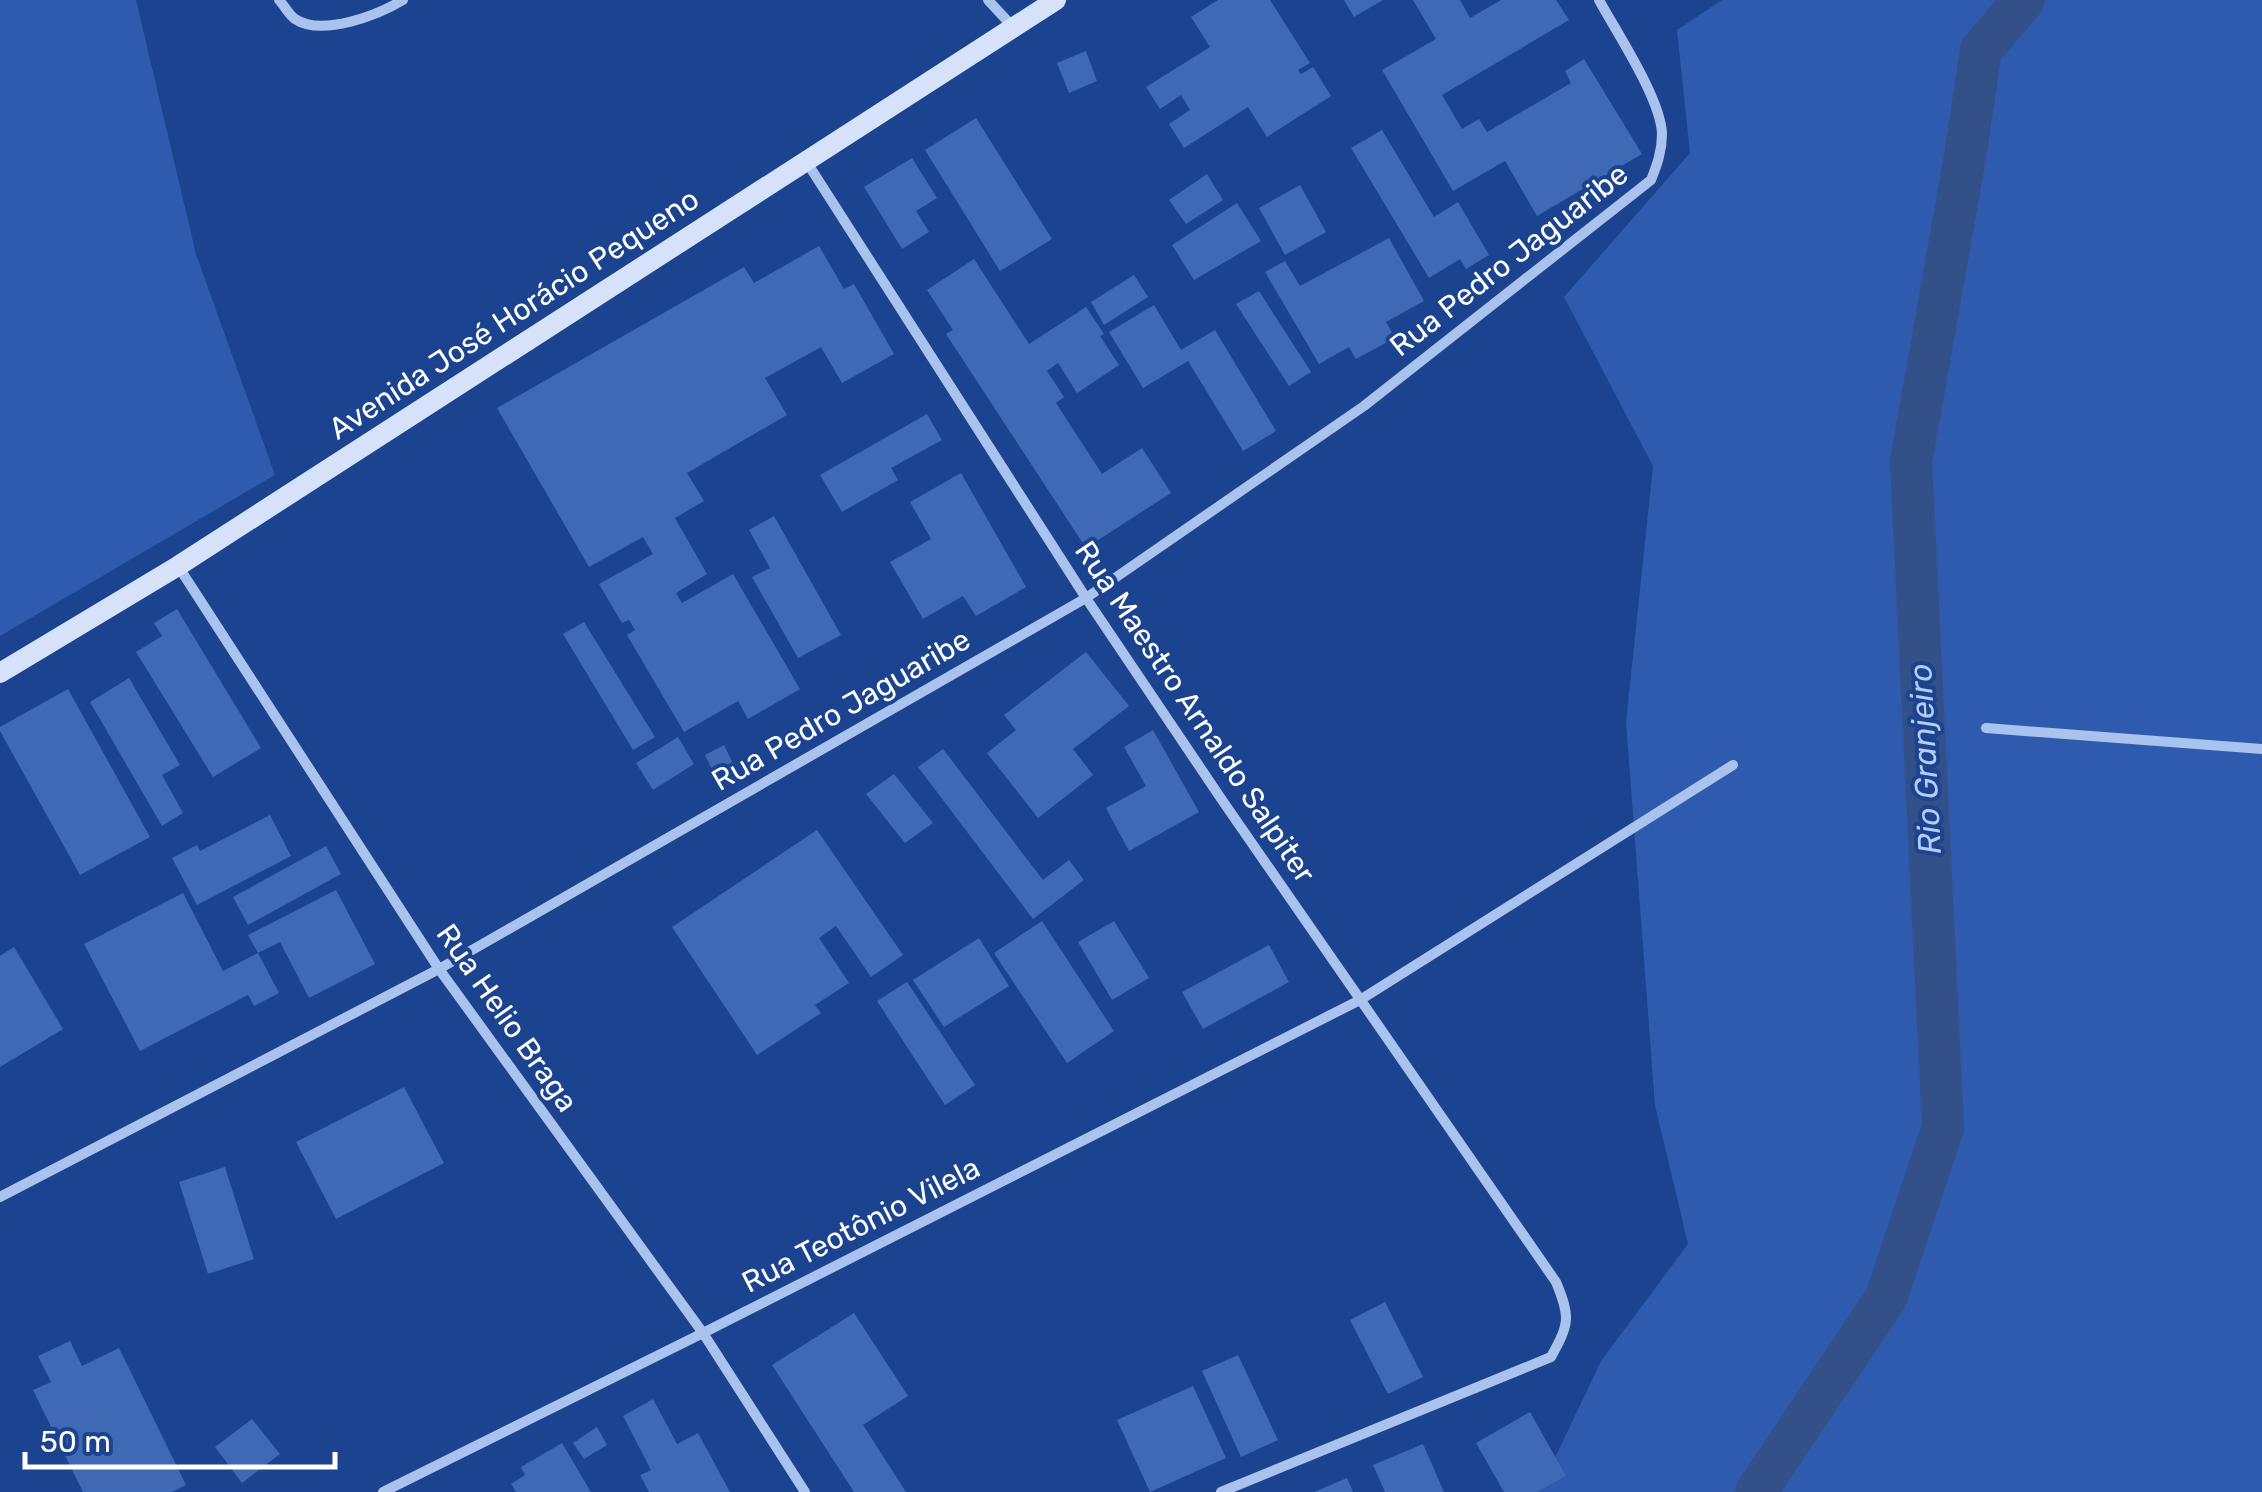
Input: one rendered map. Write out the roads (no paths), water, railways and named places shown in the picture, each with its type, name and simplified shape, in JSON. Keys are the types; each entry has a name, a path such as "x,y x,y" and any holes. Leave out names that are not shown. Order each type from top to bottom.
{"street":[{"path":"279,0 296,19 319,26 345,23 403,0"},
{"path":"988,0 1013,27"},
{"name":"Avenida José Horácio Pequeno","path":"0,673 178,566 1056,0"},
{"name":"Rua Pedro Jaguaribe","path":"0,1197 439,969 1086,598 1364,406 1651,180 1660,155 1662,130 1651,96 1599,0"},
{"name":"Rua Maestro Arnaldo Salpiter","path":"806,161 1086,598 1556,1282 1566,1306 1566,1330 1551,1357 1221,1492"},
{"name":"Rua Helio Braga","path":"178,566 439,969 703,1333 805,1492"},
{"path":"1986,728 2262,749"},
{"name":"Rua Teotônio Vilela","path":"383,1492 1360,1000 1733,765"}],"waterway":[{"name":"Rio Granjeiro","path":"1756,1492 1886,1298 1943,1127 1911,462 1981,50 2024,0"}]}
